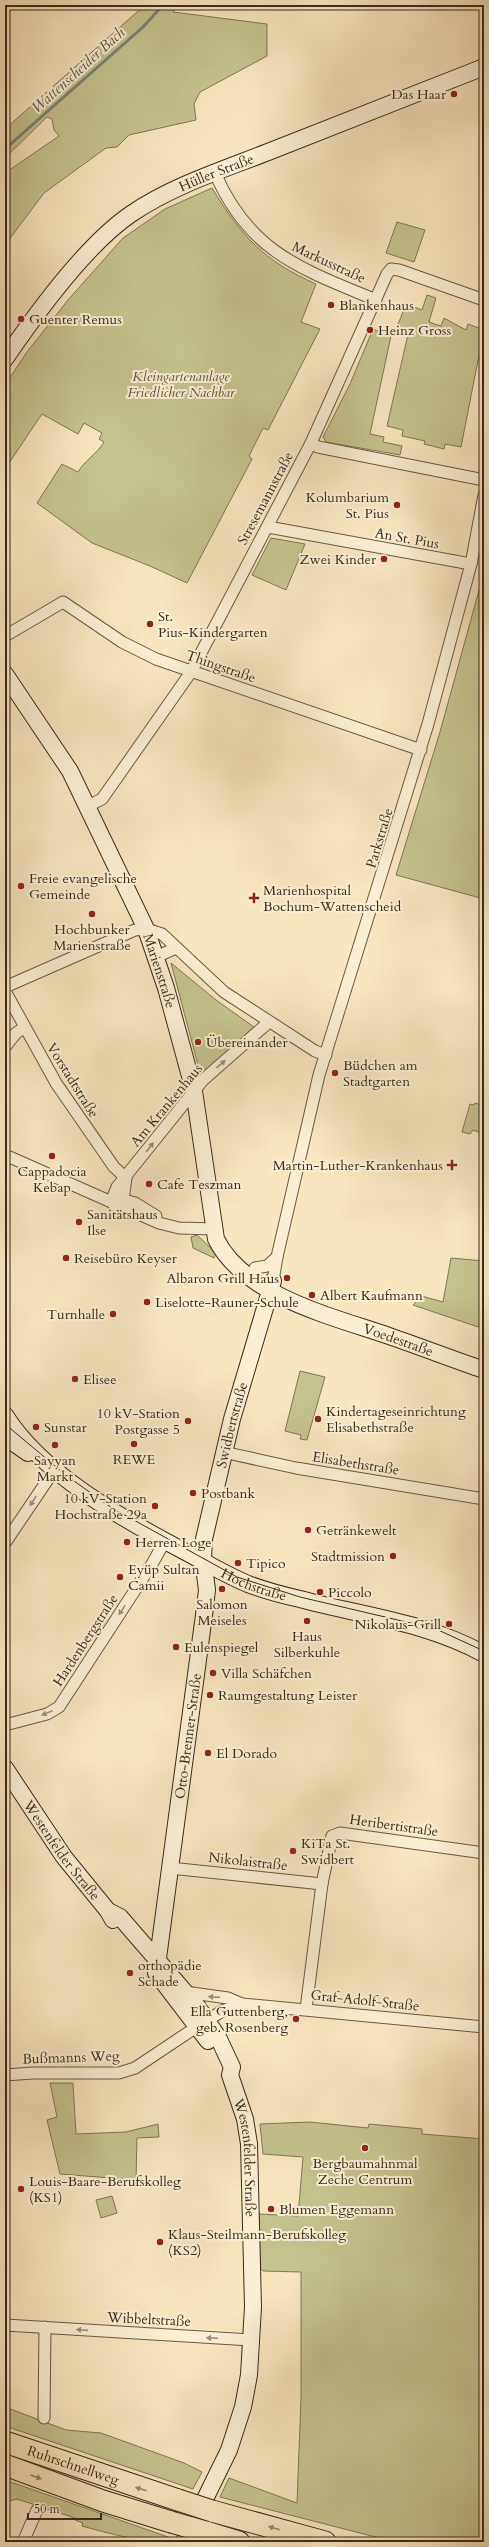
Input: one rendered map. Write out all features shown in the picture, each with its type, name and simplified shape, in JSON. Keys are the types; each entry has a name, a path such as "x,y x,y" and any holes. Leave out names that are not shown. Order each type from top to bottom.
{"highway":[{"name":"Ruhrschnellweg","path":"5,2442 212,2511 325,2542"},
{"name":"Ruhrschnellweg","path":"5,2465 103,2501 239,2542"}],"street":[{"name":"Hüller Straße","path":"5,359 60,287 102,238 130,214 147,204 215,173 484,67"},
{"name":"Markusstraße","path":"215,173 225,197 240,217 258,239 282,258 306,271 376,300"},
{"name":"Stresemannstraße","path":"88,806 102,799 191,672 311,443 387,274 391,270 484,300"},
{"path":"311,443 318,446 484,480"},
{"name":"Parkstraße","path":"272,1285 276,1257 326,1055 421,750 471,564 484,495"},
{"name":"An St. Pius","path":"268,527 471,564"},
{"name":"Thingstraße","path":"5,636 62,602 122,642 156,659 421,750"},
{"name":"Marienstraße","path":"5,674 57,751 88,806 146,928 156,957 194,1091 214,1229"},
{"path":"5,987 135,930 146,928 162,934 224,992 315,1051 326,1055"},
{"path":"156,957 176,948"},
{"name":"Vorstadtstraße","path":"5,991 24,1028 76,1113 114,1167 126,1178"},
{"name":"Am Krankenhaus","path":"117,1201 117,1187 126,1178 203,1080 269,1022"},
{"path":"5,1047 16,1033 24,1028"},
{"path":"5,1155 92,1194 117,1201 159,1224 166,1224 179,1228 214,1229"},
{"name":"Voedestraße","path":"214,1229 236,1253 293,1302 484,1370"},
{"name":"Voedestraße","path":"214,1229 220,1247 237,1268 272,1285"},
{"path":"255,1268 267,1266 276,1257"},
{"name":"Swidbertstraße","path":"204,1562 204,1539 224,1452 272,1285"},
{"name":"Hochstraße","path":"5,1415 20,1435 51,1466"},
{"name":"Hochstraße","path":"5,1437 51,1466 118,1514 204,1562 254,1586 440,1633 484,1654"},
{"name":"Elisabethstraße","path":"224,1452 296,1468 484,1499"},
{"path":"5,1543 51,1466"},
{"name":"Hardenbergstraße","path":"5,1725 47,1714 59,1707 152,1564 165,1541"},
{"name":"Otto-Brenner-Straße","path":"157,1968 207,1590 204,1562"},
{"name":"Westenfelder Straße","path":"5,1768 64,1857 108,1911 112,1919 157,1968 202,2023"},
{"name":"Heribertistraße","path":"306,2009 322,1884 329,1844 332,1836 340,1833 484,1853"},
{"name":"Nikolaistraße","path":"170,1868 322,1884"},
{"name":"Otto-Brenner-Straße","path":"134,1934 146,1935 156,1930 165,1909"},
{"name":"Westenfelder Straße","path":"108,1911 120,1917 134,1934 157,1968 185,1992 202,2023 223,2071 230,2075 245,2119 249,2144 252,2307 251,2340 246,2391 235,2435 184,2542"},
{"name":"Graf-Adolf-Straße","path":"185,1992 228,1998 242,2004 484,2027"},
{"name":"Graf-Adolf-Straße","path":"202,2023 222,2011 242,2004"},
{"name":"Bußmanns Weg","path":"5,2075 33,2073 119,2073 135,2068 202,2023"},
{"name":"Wibbeltstraße","path":"5,2325 251,2340"},
{"path":"44,2418 45,2327"},
{"path":"23,2542 37,2510"}],"green space":[{"path":"145,5 177,5 173,12 267,24 267,56 200,92 194,104 196,120 129,135 117,147 106,148 44,193 5,245 5,173 59,136 54,130 52,119 47,117 5,158 5,129"},
{"name":"Kleingartenanlage Friedlicher Nachbar","path":"212,188 233,220 255,245 282,266 316,284 301,322 320,329 268,430 263,428 249,456 252,459 187,583 150,566 92,543 37,503 62,464 78,472 104,442 99,439 102,433 84,423 78,434 42,414 5,469 5,385 27,352 68,300 123,238 165,209"},
{"path":"397,222 425,230 414,262 386,253"},
{"path":"427,295 436,298 429,322 441,326 444,318 466,330 468,324 484,330 461,447 445,444 444,449 424,444 425,441 402,436 403,430 387,426 409,330 397,327 406,304 422,310"},
{"path":"373,329 391,336 370,434 384,437 383,442 402,446 400,455 326,442 323,437 350,384"},
{"path":"271,538 305,544 286,590 252,575"},
{"path":"484,572 484,899 396,875 440,732"},
{"path":"171,963 216,1000 254,1027 207,1070 201,1071 198,1065"},
{"path":"475,1103 484,1106 484,1134 473,1130 470,1134 462,1132 470,1104 474,1105"},
{"path":"197,1235 216,1253 214,1258 193,1248 191,1237"},
{"path":"451,1258 484,1261 484,1329 413,1305 417,1301 418,1295 443,1302"},
{"path":"300,1371 325,1377 307,1440 300,1439 301,1435 285,1431"},
{"path":"50,2083 73,2083 76,2134 126,2132 158,2124 159,2137 137,2138 136,2180 60,2174 47,2120 57,2117"},
{"path":"310,2122 368,2128 369,2124 422,2129 422,2134 484,2139 484,2542 395,2542 220,2497 229,2478 297,2503 301,2398 301,2272 263,2271 260,2268 259,2214 298,2216 303,2157 263,2154 260,2124"},
{"path":"112,2196 117,2213 101,2218 96,2200"},
{"path":"5,2407 66,2430 101,2433 184,2463 202,2472 193,2489 5,2426"},
{"path":"5,2480 171,2538 170,2542 148,2541 115,2535 82,2526 83,2523 75,2520 75,2518 17,2499 5,2502"}],"waterway":[{"name":"Wattenscheider Bach","path":"5,149 143,27 163,5"}],"tram line":[{"path":"5,1424 67,1476 112,1508 237,1577 300,1597 436,1629 484,1651"}],"place":[{"name":"Das Haar","path":"454,94"},
{"name":"Blankenhaus","path":"331,305"},
{"name":"Guenter Remus","path":"21,319"},
{"name":"Heinz Gross","path":"370,330"},
{"name":"Kolumbarium St. Pius","path":"397,505"},
{"name":"Zwei Kinder","path":"384,559"},
{"name":"St. Pius-Kindergarten","path":"150,624"},
{"name":"Freie evangelische Gemeinde","path":"21,886"},
{"name":"Marienhospital Bochum-Wattenscheid","path":"254,898"},
{"name":"Hochbunker Marienstraße","path":"92,914"},
{"name":"Übereinander","path":"198,1042"},
{"name":"Büdchen am Stadtgarten","path":"335,1073"},
{"name":"Cappadocia Kebap","path":"52,1156"},
{"name":"Martin-Luther-Krankenhaus","path":"452,1165"},
{"name":"Cafe Teszman","path":"149,1184"},
{"name":"Sanitätshaus Ilse","path":"79,1222"},
{"name":"Reisebüro Keyser","path":"66,1258"},
{"name":"Albaron Grill Haus","path":"287,1278"},
{"name":"Albert Kaufmann","path":"312,1295"},
{"name":"Liselotte-Rauner-Schule","path":"147,1302"},
{"name":"Turnhalle","path":"113,1314"},
{"name":"Elisee","path":"75,1379"},
{"name":"Kindertageseinrichtung Elisabethstraße","path":"318,1419"},
{"name":"10 kV-Station Postgasse 5","path":"188,1421"},
{"name":"Sunstar","path":"36,1427"},
{"name":"REWE","path":"134,1444"},
{"name":"Sayyan Markt","path":"55,1445"},
{"name":"Postbank","path":"193,1493"},
{"name":"10 kV-Station Hochstraße 29a","path":"155,1506"},
{"name":"Getränkewelt","path":"308,1530"},
{"name":"Herren Loge","path":"127,1542"},
{"name":"Stadtmission","path":"393,1556"},
{"name":"Tipico","path":"238,1563"},
{"name":"Eyüp Sultan Camii","path":"120,1577"},
{"name":"Salomon Meiseles","path":"222,1589"},
{"name":"Piccolo","path":"320,1592"},
{"name":"Haus Silberkuhle","path":"307,1621"},
{"name":"Nikolaus-Grill","path":"449,1624"},
{"name":"Eulenspiegel","path":"176,1647"},
{"name":"Villa Schäfchen","path":"213,1673"},
{"name":"Raumgestaltung Leister","path":"210,1695"},
{"name":"El Dorado","path":"208,1753"},
{"name":"KiTa St. Swidbert","path":"293,1851"},
{"name":"orthopädie Schade","path":"130,1973"},
{"name":"Ella Guttenberg, geb. Rosenberg","path":"296,2019"},
{"name":"Bergbaumahnmal Zeche Centrum","path":"365,2148"},
{"name":"Louis-Baare-Berufskolleg (KS1)","path":"21,2189"},
{"name":"Blumen Eggemann","path":"271,2209"},
{"name":"Klaus-Steilmann-Berufskolleg (KS2)","path":"160,2242"}]}
